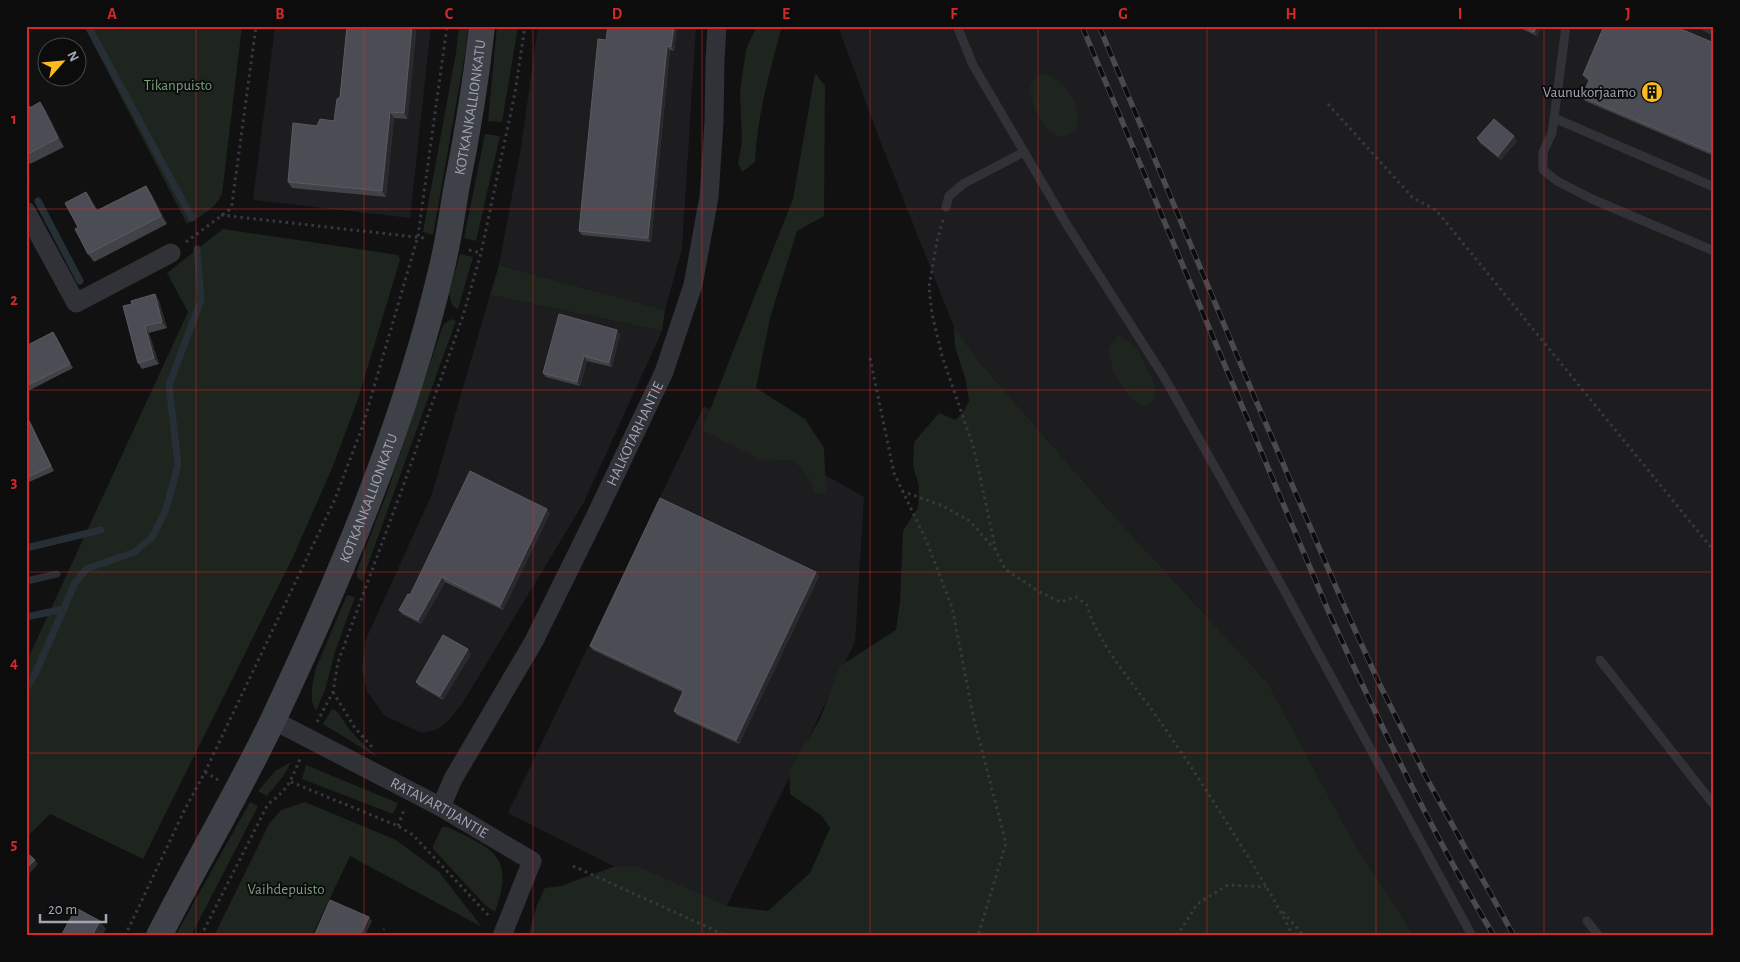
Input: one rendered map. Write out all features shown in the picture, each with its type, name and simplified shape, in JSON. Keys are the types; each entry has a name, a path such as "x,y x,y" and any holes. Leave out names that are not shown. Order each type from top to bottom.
{"street":[{"name":"KOTKANKALLIONKATU","path":"159,936 238,790 273,720 345,558 381,464 413,371 437,288 447,245 471,111 482,26"},
{"name":"HALKOTARHANTIE","path":"441,807 453,779 534,641 664,372 693,284 709,197 717,26"},
{"path":"26,212 76,303 171,253"},
{"name":"RATAVARTIJANTIE","path":"273,720 441,807 532,861 502,936"}],"lane":[{"path":"957,26 974,65 1066,225 1164,377 1283,588 1472,936"},
{"path":"1566,26 1552,133 1543,152 1543,170 1557,181 1592,199 1714,252"},
{"path":"1704,26 1714,31"},
{"path":"1554,118 1714,187"},
{"path":"946,207 949,196 963,184 1024,152"},
{"path":"1600,660 1714,805"},
{"path":"1588,921 1599,936"}],"path":[{"path":"171,253 229,210 234,197 256,26"},
{"path":"125,936 335,499 363,425 418,236 447,26"},
{"path":"1328,104 1413,198 1436,210 1714,551"},
{"path":"946,207 937,241 929,288 932,314 942,356 974,449 996,551"},
{"path":"221,215 418,236"},
{"path":"870,358 894,473 926,540 952,607 974,720 1006,843 978,936"},
{"path":"902,490 943,506 970,520 996,551 1005,569 1038,591 1060,602 1076,597 1087,605 1090,617 1102,641 1161,722 1212,798 1267,887 1292,936"},
{"path":"333,692 355,728 372,748 377,750"},
{"path":"201,936 268,804 282,794 291,782 299,762"},
{"path":"205,772 219,780"},
{"path":"291,782 398,826 413,835 483,911 492,918"},
{"path":"398,826 406,806"},
{"path":"573,866 727,936"},
{"path":"1177,936 1197,904 1228,885 1267,887"},
{"path":"1279,908 1304,936"},
{"path":"381,936 384,929"}],"shaded area":[{"path":"275,26 431,26 410,218 253,200"},
{"path":"538,26 696,26 682,249 665,310 499,265 521,147"},
{"path":"838,26 1714,26 1714,936 1414,936 1349,834 1268,683 1106,507 977,359 954,327 879,138"},
{"path":"490,295 662,331 584,502 462,704 448,721 436,730 422,733 385,716 367,691 362,668 366,639 432,494"},
{"path":"704,406 864,497 855,642 720,920 508,813"}],"green space":[{"name":"Tikanpuisto","path":"84,26 242,26 222,194 212,208 187,224"},
{"path":"459,26 468,26 465,54 433,235 423,232 456,53"},
{"path":"497,26 518,26 502,122 488,121"},
{"path":"757,26 782,26 761,110 755,162 742,172 738,164 742,142 740,92 746,49"},
{"path":"815,73 825,86 824,216 797,231 770,318 756,388 805,419 824,448 826,493 815,494 810,480 794,460 763,461 702,430 793,199"},
{"path":"1041,74 1049,75 1063,85 1069,92 1077,109 1077,126 1074,130 1061,137 1049,132 1035,109 1029,89 1033,81"},
{"path":"485,134 500,136 476,241 464,238"},
{"path":"223,229 398,255 400,260 357,402 333,466 293,557 143,859 50,814 26,838 26,663 188,312 167,273"},
{"path":"460,254 473,257 458,309 452,305 449,293"},
{"path":"499,265 665,310 662,331 490,295"},
{"path":"451,319 456,321 362,581 358,578 357,570 388,490 442,328"},
{"path":"954,327 977,359 1106,507 1268,683 1349,834 1414,936 528,936 537,905 545,888 561,886 613,867 639,867 727,906 768,911 810,873 830,828 822,816 790,794 789,770 820,719 840,666 896,630 900,601 903,531 918,507 919,486 913,466 914,442 939,413 956,420 969,401 966,381 955,347"},
{"path":"1119,335 1136,347 1155,385 1155,400 1144,408 1129,396 1113,371 1108,348"},
{"path":"347,595 355,597 335,652 325,690 316,711 312,695 316,668"},
{"path":"332,709 339,713 351,731 380,759 323,724"},
{"path":"291,762 284,775 267,796 258,791 275,771"},
{"path":"306,765 398,803 393,814 302,779"},
{"path":"250,802 258,806 191,936 175,936"},
{"name":"Vaihdepuisto","path":"305,802 396,840 439,872 482,927 350,856 312,936 214,936 269,824 281,810"},
{"path":"442,827 447,827 477,842 496,857 501,866 503,878 495,912 486,906 434,850 433,846"}],"building":[{"path":"347,26 412,26 404,113 390,112 382,191 288,182 293,123 317,126 320,119 334,121 337,99 340,97"},
{"path":"608,26 674,26 671,47 667,46 648,238 579,231 598,39 606,40"},
{"path":"1521,26 1537,26 1534,32"},
{"name":"Vaunukorjaamo","path":"1604,26 1674,26 1714,43 1714,153 1582,97 1590,78 1583,75"},
{"path":"26,101 30,108 40,102 58,138 26,155"},
{"path":"1494,119 1514,136 1498,156 1477,138"},
{"path":"146,186 161,216 88,254 75,229 78,227 65,203 86,192 96,211"},
{"path":"155,294 162,322 145,326 154,358 138,363 123,306 132,304 131,301"},
{"path":"559,314 617,330 609,363 584,356 577,382 543,373"},
{"path":"53,332 70,364 26,386 26,346"},
{"path":"26,415 51,466 26,478"},
{"path":"470,471 547,509 500,606 442,577 418,620 399,610 408,594 410,595"},
{"path":"660,498 816,572 736,740 674,711 684,690 590,646"},
{"path":"443,635 468,649 440,696 416,682"},
{"path":"26,852 35,860 26,869"},
{"path":"330,900 369,917 360,936 314,936"},
{"path":"76,908 100,921 92,936 65,936 62,934"}],"waterway":[{"path":"88,26 192,218"},
{"path":"38,201 80,281"},
{"path":"26,689 36,672 75,583 86,569 135,552 153,536 166,509 178,465 169,385 201,300 197,249"},
{"path":"26,548 101,530"},
{"path":"26,581 57,574"},
{"path":"26,617 64,609"}],"railway":[{"path":"1082,26 1330,615 1408,778 1449,858 1494,936"},
{"path":"1099,26 1254,396 1379,683 1427,779 1514,936"}],"place":[{"name":"Vaunukorjaamo","path":"1652,92"}]}
